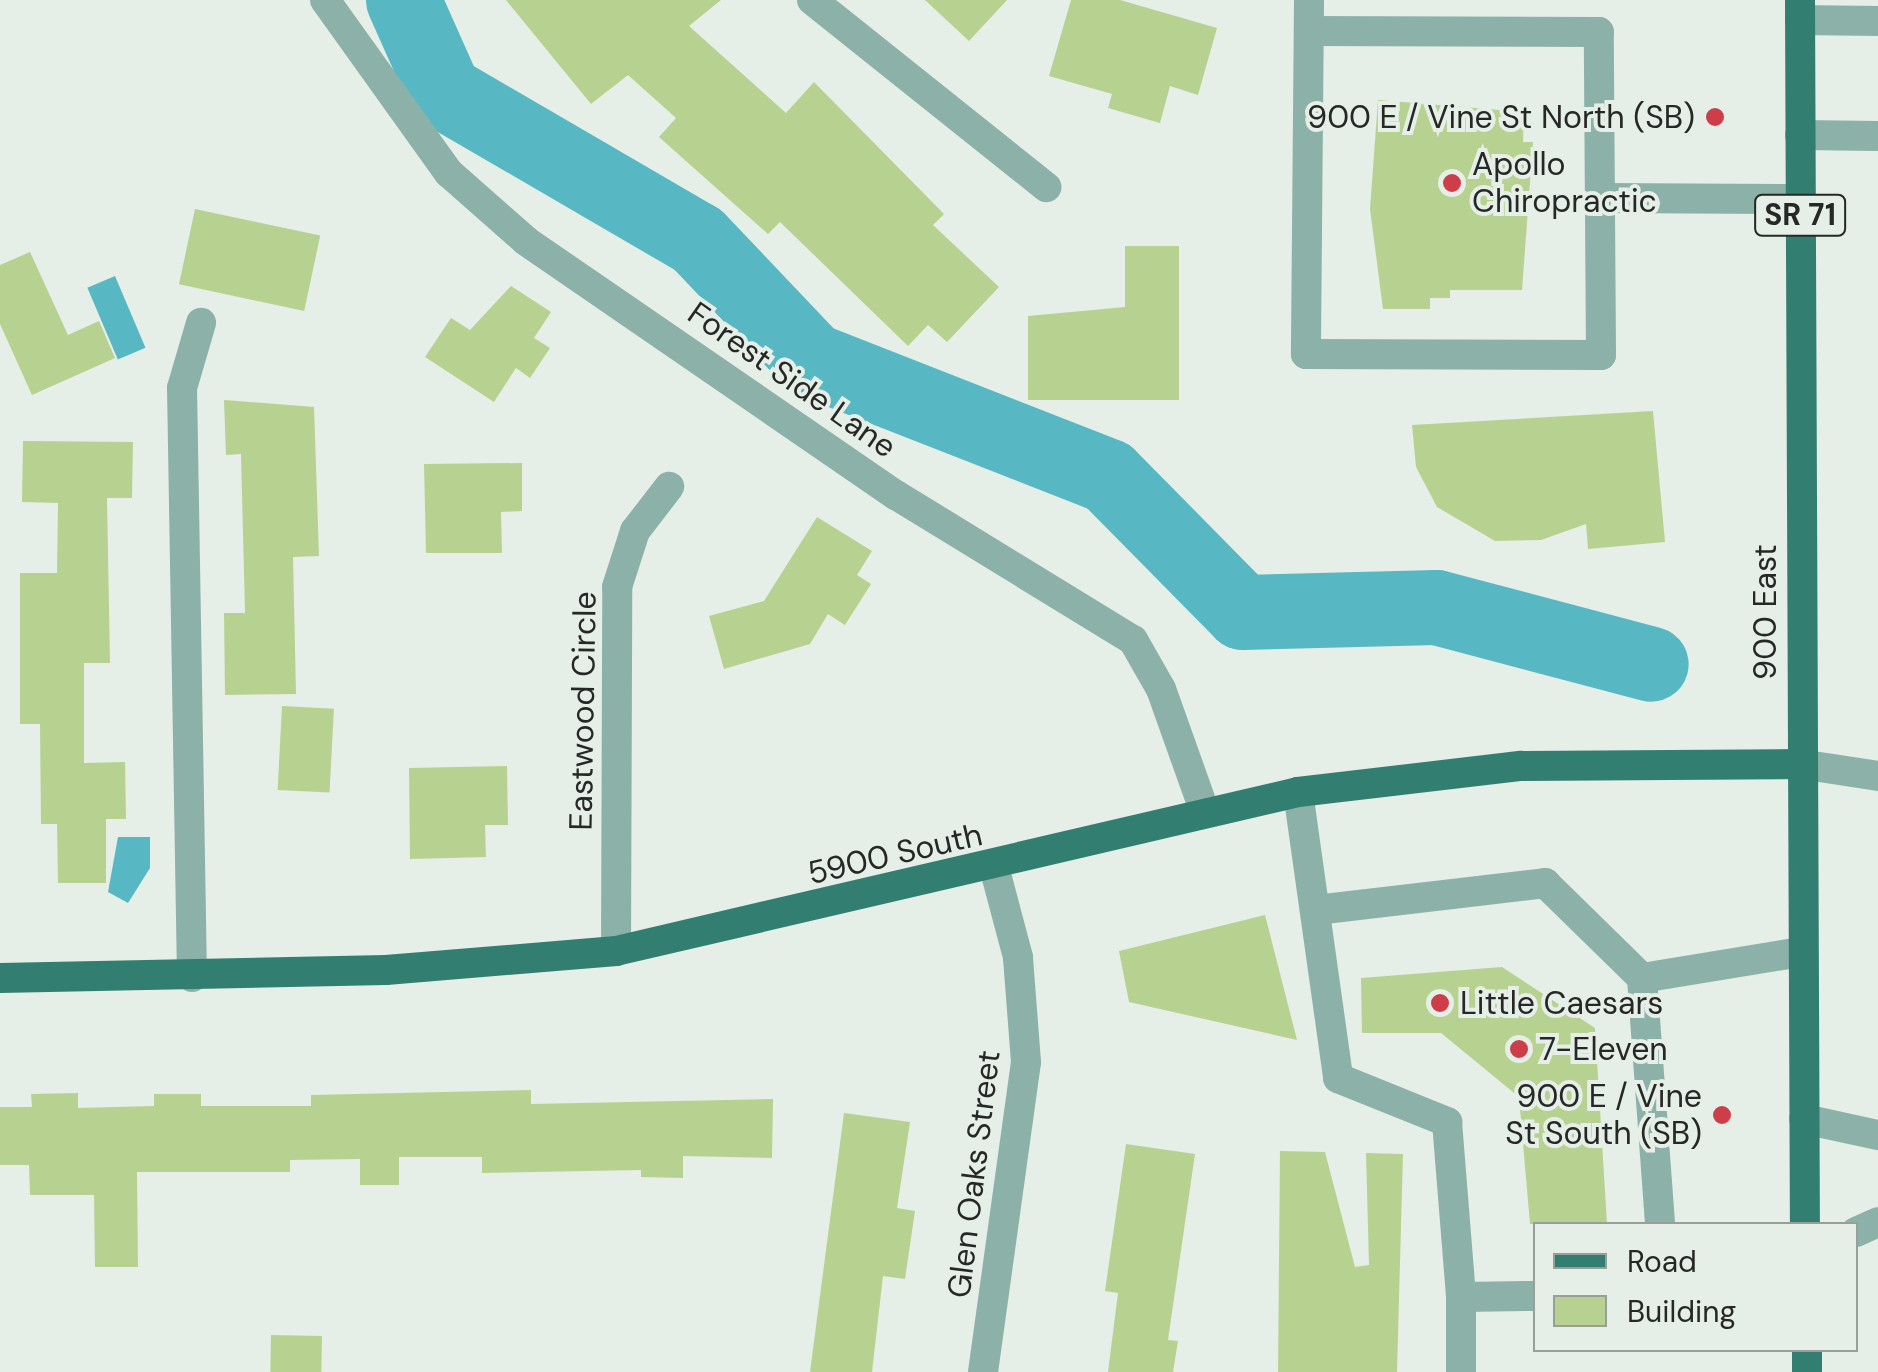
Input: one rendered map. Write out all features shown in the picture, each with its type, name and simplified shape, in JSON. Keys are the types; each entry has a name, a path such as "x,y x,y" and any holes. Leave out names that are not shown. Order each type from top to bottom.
{"main road":[{"name":"900 East","path":"1800,10 1800,764 1805,1222"},
{"name":"5900 South","path":"0,978 192,977 616,951 994,866 1204,810 1298,792 1521,766 1800,764"}],"street":[{"name":"Forest Side Lane","path":"325,0 449,172 526,241 896,495 1133,640 1161,690 1204,810"},
{"path":"812,0 1046,187"},
{"path":"1309,0 1306,354 1600,355 1600,32 1309,31"},
{"path":"1800,10 1878,21"},
{"path":"1800,135 1878,136"},
{"path":"1600,198 1800,199"},
{"path":"192,977 182,388 201,323"},
{"name":"Eastwood Circle","path":"616,951 617,586 635,531 669,486"},
{"path":"1800,764 1878,776"},
{"path":"1298,792 1338,1078 1446,1122 1461,1296 1461,1372"},
{"name":"Glen Oaks Street","path":"983,1372 1026,1062 1018,957 994,866"},
{"path":"1316,910 1545,883 1642,978 1660,1222"},
{"path":"1642,978 1801,952"},
{"path":"1804,1119 1878,1135"},
{"path":"1461,1296 1533,1296"}],"water":[{"path":"115,276 145,348 118,360 87,288"},
{"path":"118,837 150,837 150,868 128,903 108,892"}],"building":[{"path":"506,0 721,0 689,26 786,113 814,82 944,214 933,225 999,287 947,342 928,325 908,346 780,222 768,234 659,137 676,118 628,75 591,104"},
{"path":"925,0 1007,0 969,41"},
{"path":"1071,0 1120,0 1217,28 1198,95 1170,86 1160,123 1108,108 1112,94 1049,76"},
{"name":"Apollo Chiropractic","path":"1378,100 1524,112 1523,142 1533,142 1522,290 1450,290 1450,298 1430,298 1430,309 1383,309 1370,209"},
{"path":"195,209 320,236 304,311 179,284"},
{"path":"1125,246 1179,246 1179,400 1028,400 1028,316 1125,307"},
{"path":"30,252 68,335 99,321 115,358 32,395 0,324 0,265"},
{"path":"511,286 551,312 534,338 550,348 530,378 516,368 494,402 425,357 451,318 470,330"},
{"path":"224,400 314,407 319,556 293,557 296,694 225,695 224,613 245,613 241,454 226,455"},
{"path":"1653,411 1665,542 1588,549 1586,524 1541,540 1495,541 1437,507 1416,467 1412,425"},
{"path":"23,441 133,442 132,498 107,498 110,663 84,663 84,763 125,762 126,819 106,819 106,883 58,883 57,824 41,824 40,724 20,724 20,573 57,573 58,503 22,502"},
{"path":"522,463 522,511 501,512 502,553 426,553 424,464"},
{"path":"817,517 872,551 857,575 871,584 845,625 828,614 810,644 724,669 709,616 764,601"},
{"path":"282,706 334,709 330,793 278,790"},
{"path":"507,766 508,825 485,825 486,857 410,859 409,768"},
{"path":"1265,915 1297,1040 1129,1002 1119,951"},
{"path":"1502,967 1595,1028 1607,1222 1530,1224 1519,1097 1441,1033 1362,1033 1361,978"},
{"path":"531,1090 531,1104 773,1099 772,1158 683,1156 683,1178 641,1177 641,1170 482,1173 482,1157 399,1157 399,1185 360,1185 360,1159 290,1160 290,1172 137,1172 138,1267 95,1267 94,1195 30,1195 29,1165 0,1165 0,1107 32,1107 31,1094 78,1093 78,1108 154,1106 154,1094 201,1094 201,1106 311,1106 311,1095"},
{"path":"844,1113 910,1122 897,1208 915,1211 905,1279 883,1276 872,1372 810,1372"},
{"path":"1126,1144 1195,1154 1168,1340 1178,1341 1173,1372 1108,1372 1118,1293 1105,1291"},
{"path":"1280,1151 1325,1152 1355,1267 1369,1265 1366,1153 1403,1154 1397,1372 1278,1372"},
{"path":"271,1335 322,1336 321,1372 270,1372"}],"waterway":[{"path":"403,0 444,92 697,239 812,360 1108,476 1242,612 1436,607 1651,664"}],"place":[{"name":"900 E / Vine St North (SB)","path":"1715,117"},
{"name":"Apollo Chiropractic","path":"1452,183"},
{"name":"Little Caesars","path":"1440,1003"},
{"name":"7-Eleven","path":"1519,1049"},
{"name":"900 E / Vine St South (SB)","path":"1722,1115"}]}
